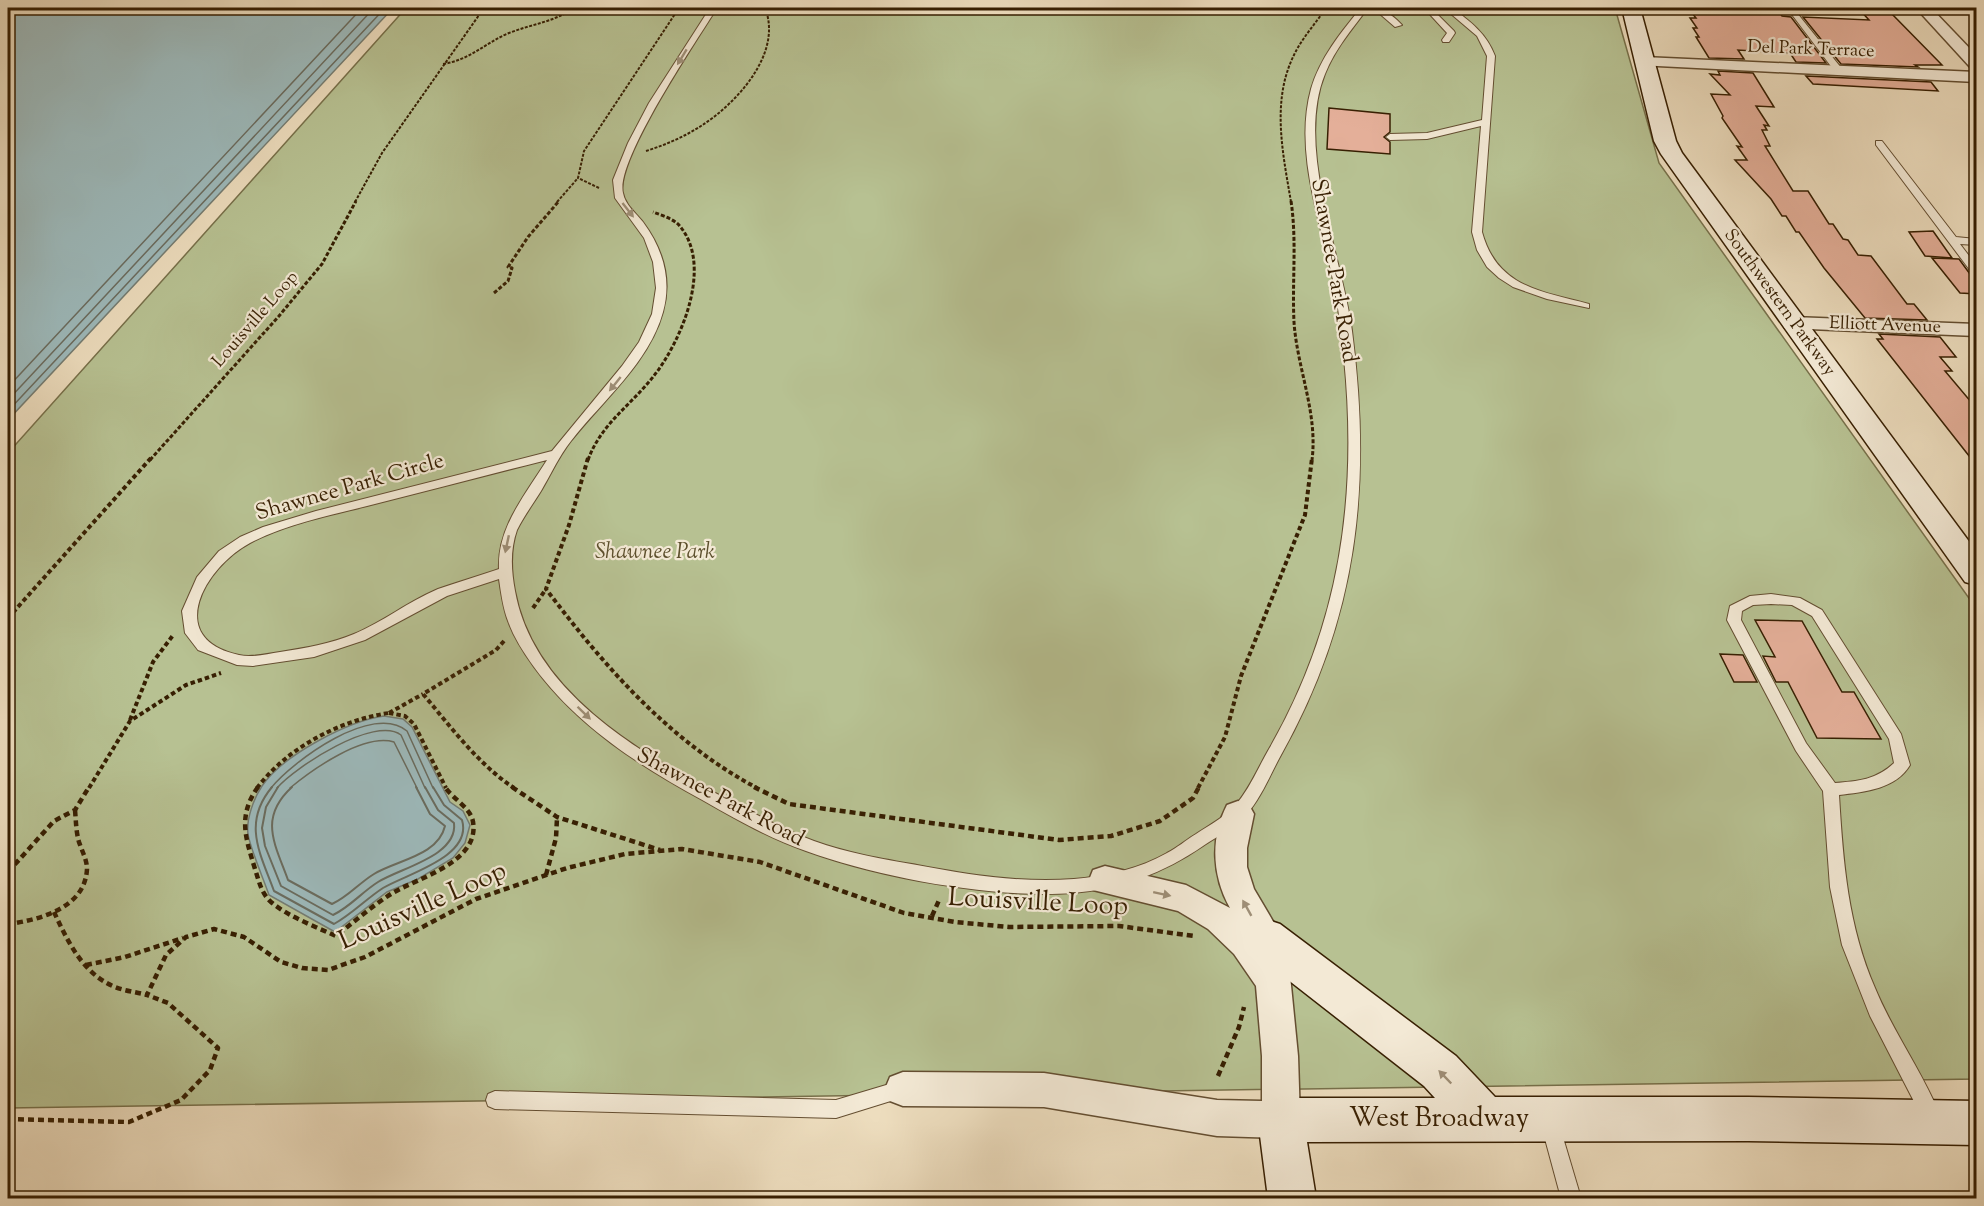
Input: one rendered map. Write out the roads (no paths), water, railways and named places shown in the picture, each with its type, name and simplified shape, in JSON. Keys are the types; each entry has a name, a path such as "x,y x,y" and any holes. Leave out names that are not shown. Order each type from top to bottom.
{"street":[{"name":"Southwestern Parkway","path":"1631,8 1665,141 1672,154 1977,574"},
{"path":"1923,8 1977,64"},
{"name":"Del Park Terrace","path":"1644,62 1977,77"},
{"name":"Elliott Avenue","path":"1793,323 1977,330"},
{"name":"Shawnee Park Road","path":"1238,814 1231,848 1231,867 1239,893 1269,945 1258,990"},
{"name":"Shawnee Park Road","path":"1105,880 1186,899 1220,919 1246,944 1258,990 1280,1056 1281,1120"},
{"path":"1264,937 1440,1071 1485,1119"},
{"name":"West Broadway","path":"903,1089 1044,1090 1217,1118 1281,1120 1748,1119 1955,1123"},
{"path":"1281,1120 1292,1198"}],"lane":[{"name":"Shawnee Park Road","path":"712,8 637,131 616,181 617,190 626,209 642,227 657,258 663,281 659,308 653,324 629,365 605,396 571,433 510,531 504,549 515,623 552,682 599,729 651,765 732,808 802,843 853,860 961,880 1020,887 1083,885 1122,877 1169,860 1238,814 1286,735 1312,674 1338,602 1348,550 1353,447 1350,364 1342,304 1315,168 1311,118 1313,96 1325,63 1365,8"},
{"path":"1372,8 1383,12 1398,24"},
{"path":"1426,8 1435,15 1437,22 1451,33 1446,40"},
{"path":"1448,8 1475,29 1488,44 1491,56 1477,232 1479,248 1490,266 1514,284 1585,306"},
{"path":"1790,8 1839,71"},
{"path":"1390,136 1427,136 1486,122"},
{"path":"1879,143 1977,271"},
{"path":"1952,240 1977,242"},
{"name":"Shawnee Park Circle","path":"506,572 442,594 360,638 314,652 274,658 237,660 203,646 192,633 189,611 210,568 224,554 245,540 268,530 320,514 558,453"},
{"path":"1831,789 1857,787 1887,779 1902,765 1896,738 1817,613 1795,601 1750,601 1735,609 1734,620 1802,747 1831,789 1836,876 1849,944 1871,1002 1955,1123"},
{"path":"495,1100 836,1109 903,1089"},
{"path":"1548,1119 1571,1198"}],"water":[{"path":"8,8 393,8 8,420"},
{"path":"384,716 403,719 412,727 450,802 463,811 470,825 465,843 453,858 418,879 387,892 335,932 269,895 249,840 249,815 262,786 272,774 300,752 335,732 369,719"}],"park label":[{"name":"Shawnee Park","path":"655,553"}]}
